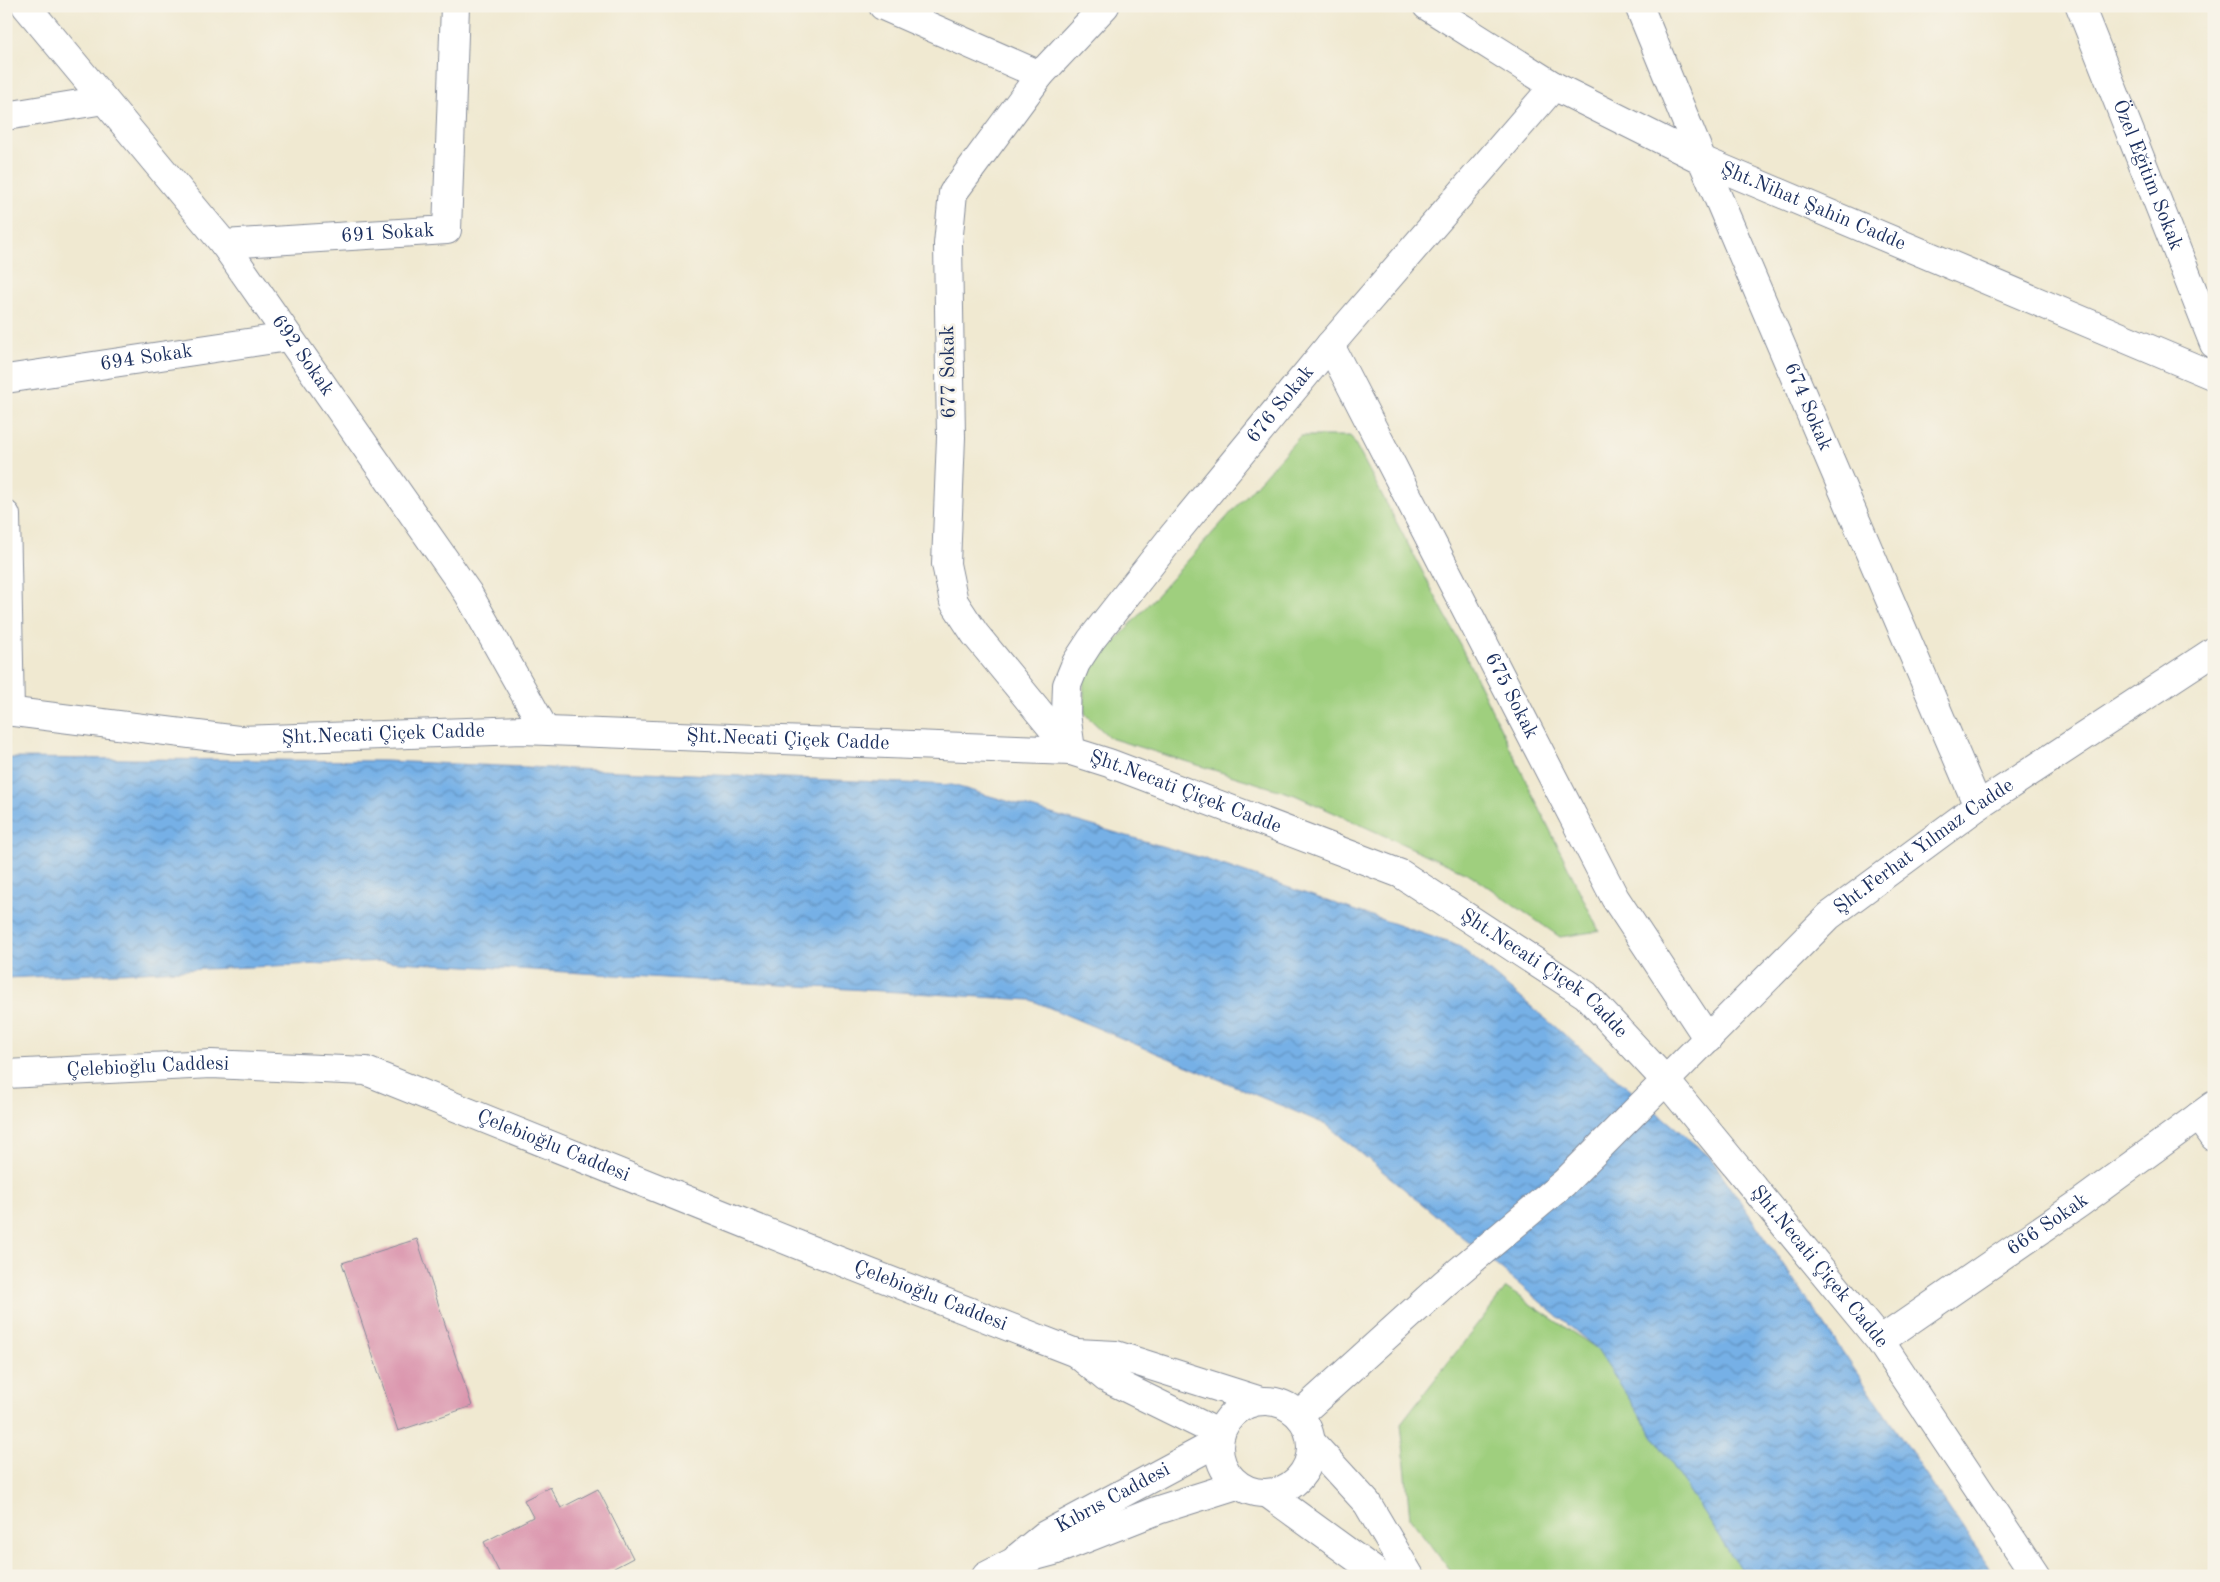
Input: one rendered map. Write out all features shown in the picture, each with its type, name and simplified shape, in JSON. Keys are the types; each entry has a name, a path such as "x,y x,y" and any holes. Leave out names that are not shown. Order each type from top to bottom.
{"street":[{"name":"692 Sokak","path":"26,6 224,244 468,592 545,730"},
{"name":"691 Sokak","path":"224,244 447,230 455,6"},
{"path":"883,6 1040,75"},
{"name":"677 Sokak","path":"1072,751 975,634 954,602 946,564 951,437 948,244 953,193 1040,75 1105,6"},
{"name":"Şht.Nihat Şahin Cadde","path":"1427,6 1554,86 1702,160 2214,376"},
{"name":"674 Sokak","path":"1639,6 1702,160 1978,806"},
{"name":"Özel Eğitim Sokak","path":"2080,6 2214,344"},
{"name":"676 Sokak","path":"1072,751 1066,714 1067,685 1076,663 1126,594 1330,345 1554,86"},
{"path":"6,116 104,100"},
{"name":"694 Sokak","path":"6,379 288,337"},
{"name":"675 Sokak","path":"1330,345 1614,898 1708,1039"},
{"path":"6,515 8,711"},
{"name":"Şht.Ferhat Yılmaz Cadde","path":"1299,1415 1445,1283 1564,1183 1829,916 1978,806 2214,651"},
{"name":"Şht.Necati Çiçek Cadde","path":"8,711 238,740 545,730 1072,751 1109,763 1401,874 1586,995 1666,1081 1880,1341 2036,1576"},
{"name":"Çelebioğlu Caddesi","path":"6,1074 211,1064 366,1071 806,1248 1076,1353 1116,1355 1258,1400"},
{"name":"666 Sokak","path":"1880,1341 2080,1203 2209,1120"},
{"name":"Çelebioğlu Caddesi","path":"1076,1353 1106,1378 1219,1438"},
{"path":"1258,1400 1273,1400 1288,1405 1299,1415 1308,1428 1311,1442 1310,1457 1305,1471 1295,1482 1283,1490 1267,1493 1251,1491 1237,1485 1226,1473 1220,1459 1219,1438 1222,1427 1231,1414 1244,1405 1258,1400"},
{"name":"Kıbrıs Caddesi","path":"986,1576 1013,1562 1045,1535 1219,1438"},
{"path":"1311,1442 1367,1504 1410,1576"},
{"name":"Kıbrıs Caddesi","path":"1013,1562 1054,1552 1158,1510 1237,1485"},
{"path":"1267,1493 1380,1576"}],"green space":[{"path":"1300,436 1351,436 1450,624 1599,931 1560,937 1471,875 1295,795 1110,738 1085,714 1083,677"},
{"path":"1506,1288 1596,1348 1745,1576 1454,1576 1410,1518 1401,1423"}],"water":[{"path":"6,758 384,761 952,785 1199,857 1459,946 1710,1157 1995,1576 1745,1576 1596,1348 1327,1125 1031,1000 383,961 6,978"}],"building":[{"path":"417,1239 472,1406 398,1431 342,1263"},
{"path":"550,1487 561,1508 598,1489 633,1558 599,1576 501,1576 484,1542 533,1517 524,1500"}]}
